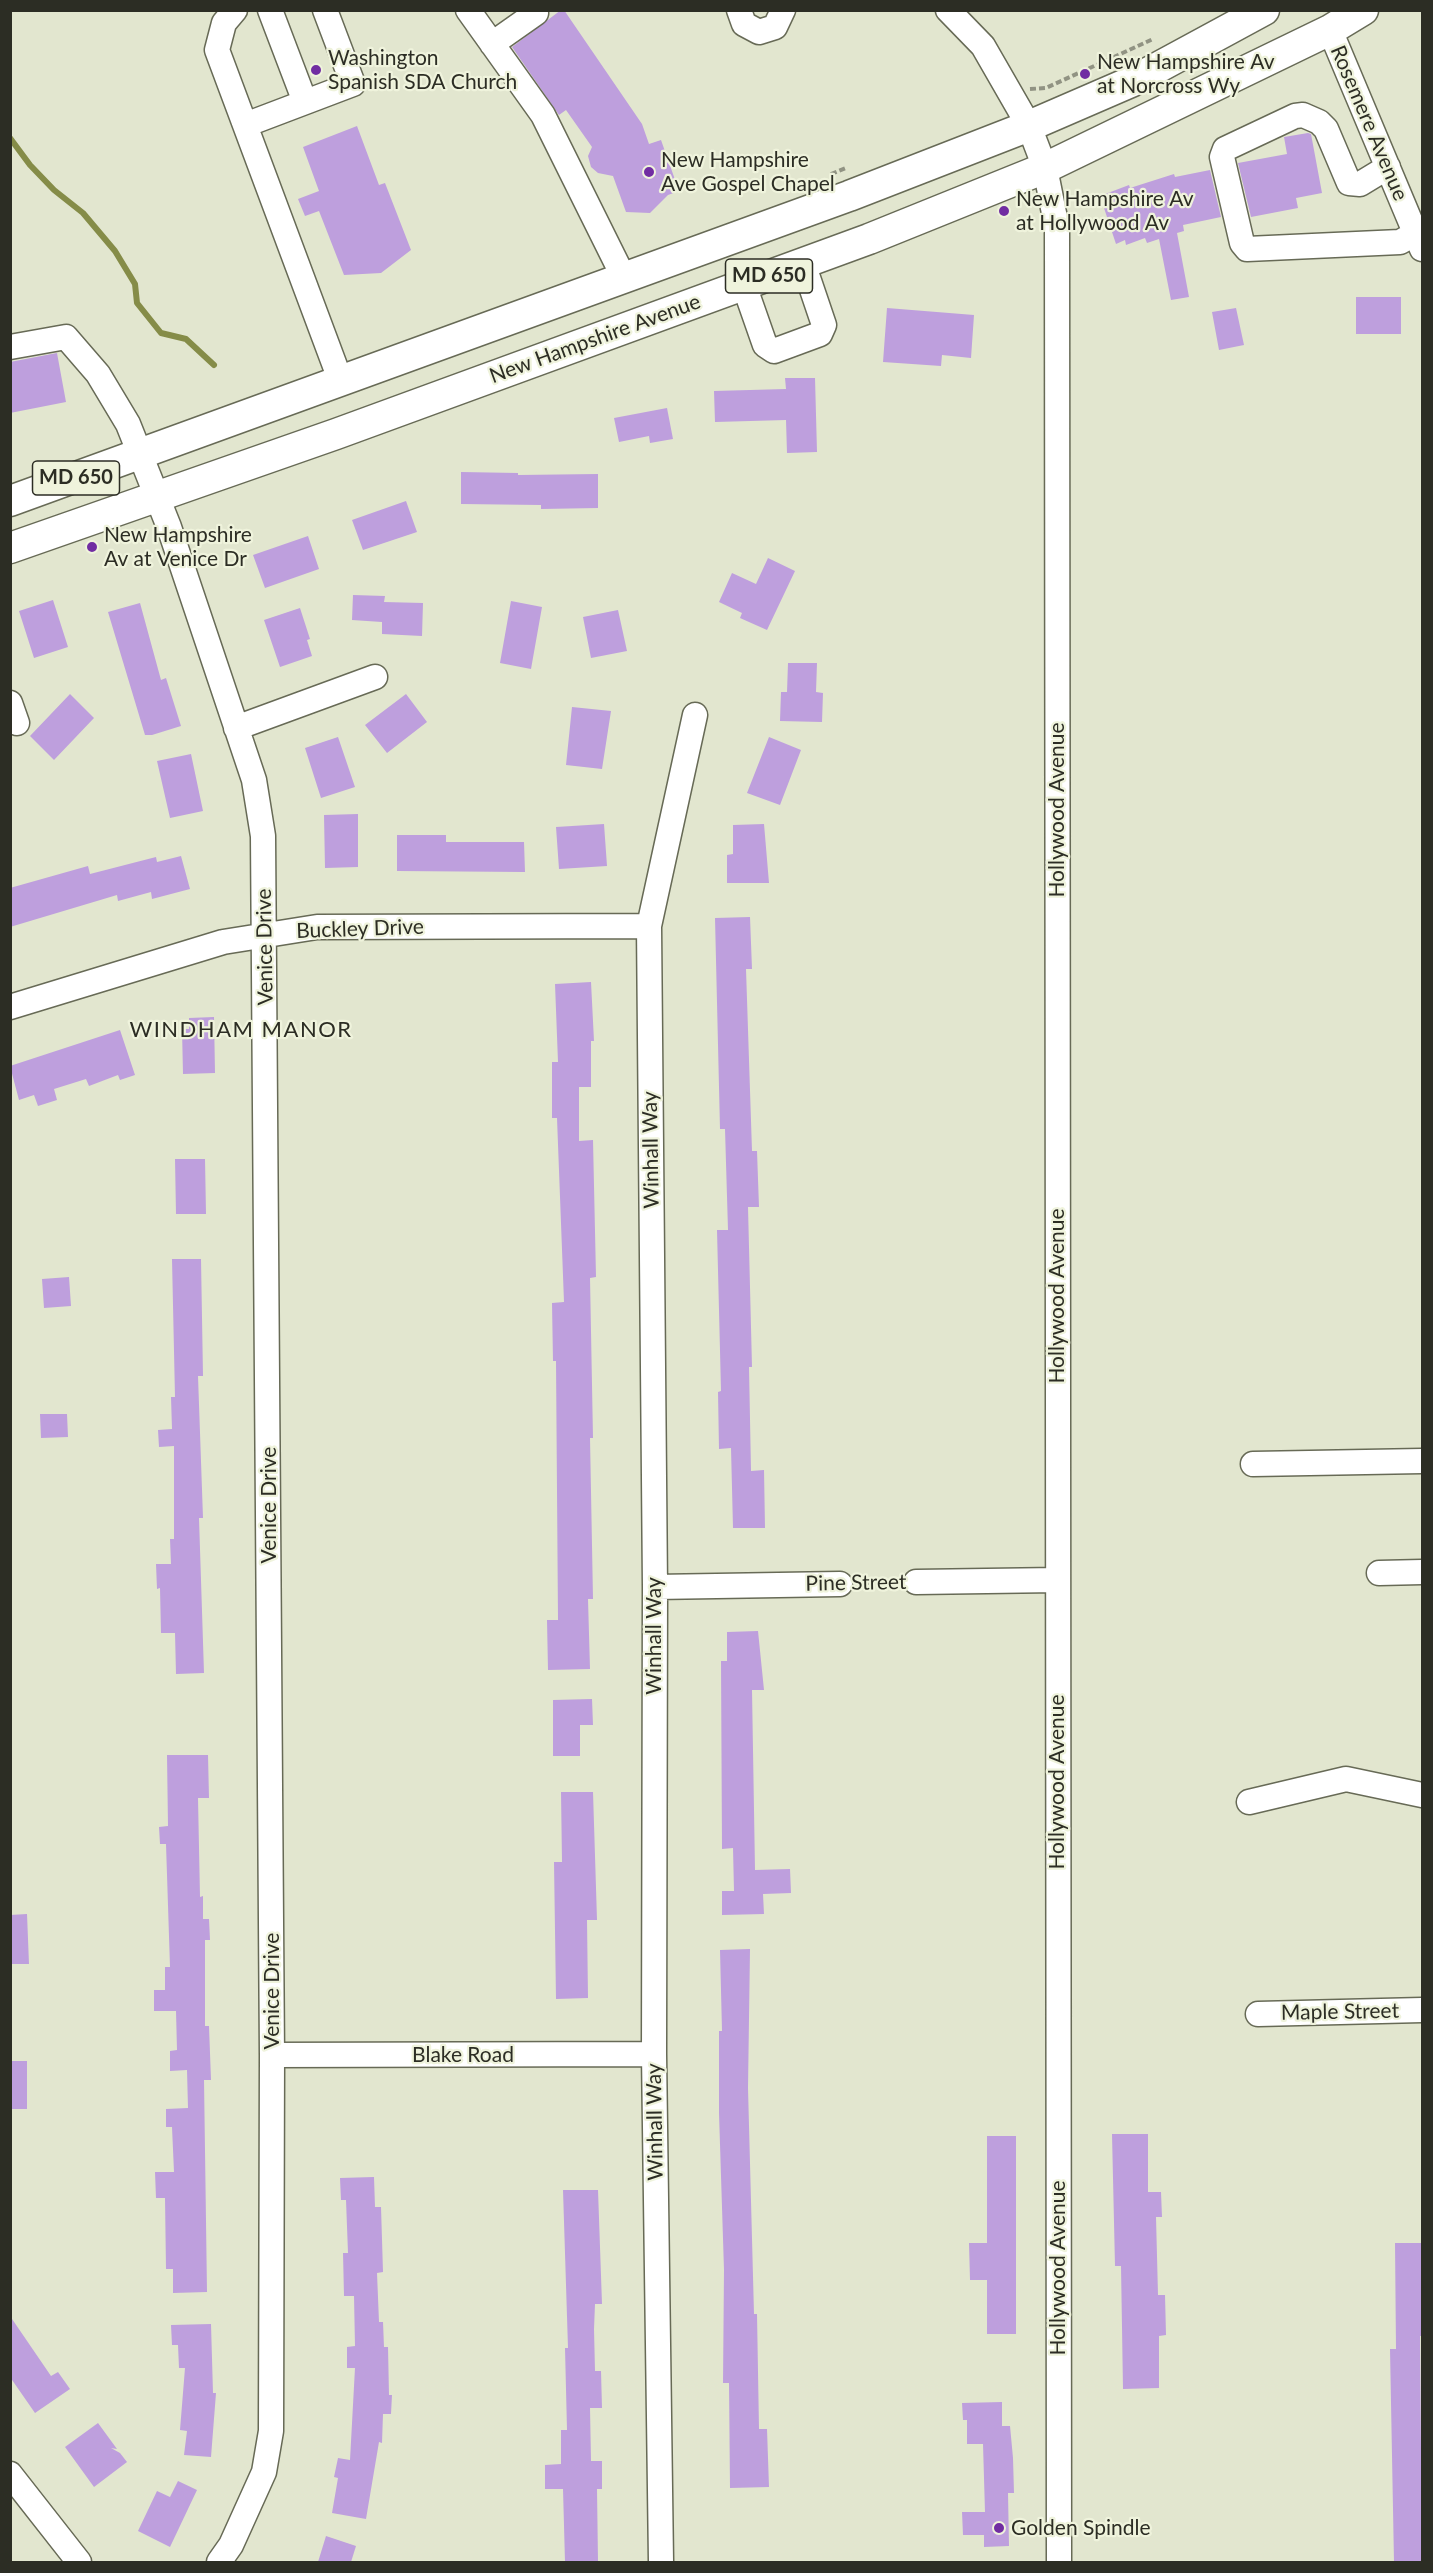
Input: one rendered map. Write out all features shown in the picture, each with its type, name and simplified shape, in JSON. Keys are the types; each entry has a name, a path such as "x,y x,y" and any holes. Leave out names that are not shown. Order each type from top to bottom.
{"main road":[{"name":"MD 650","path":"11,498 142,455 849,196 1029,126 1132,81 1264,10"},
{"name":"New Hampshire Avenue","path":"10,548 336,434 744,285 1045,168 1330,30 1363,10"}],"street":[{"path":"235,10 224,23 217,50 341,381"},
{"path":"270,10 305,102"},
{"path":"245,125 353,84 325,10"},
{"path":"468,10 543,115 624,278"},
{"path":"739,10 744,24 759,32 775,27 783,10"},
{"name":"Hollywood Avenue","path":"948,10 983,46 1029,126 1045,168 1057,228 1059,2562"},
{"path":"492,44 536,13"},
{"name":"Rosemere Avenue","path":"1330,30 1419,241"},
{"path":"1388,166 1360,184 1349,183 1326,129 1320,122 1303,115 1295,116 1225,149 1221,157 1242,243 1246,249 1419,241"},
{"path":"744,285 765,345 774,351 820,334 824,325 803,263"},
{"name":"Venice Drive","path":"10,347 66,337 98,374 128,424 142,455 237,728 254,780 263,836 272,2055 271,2431 264,2472 231,2545 219,2562"},
{"path":"237,728 375,677"},
{"name":"Winhall Way","path":"661,2562 654,2054 655,1587 649,926 695,715"},
{"name":"Buckley Drive","path":"10,1007 223,942 316,927 649,926"},
{"path":"1253,1464 1422,1461"},
{"path":"1379,1573 1422,1572"},
{"name":"Pine Street","path":"916,1582 1057,1580"},
{"name":"Pine Street","path":"655,1587 840,1584"},
{"path":"1250,1802 1346,1779 1422,1795"},
{"name":"Maple Street","path":"1258,2014 1422,2010"},
{"name":"Blake Road","path":"272,2055 654,2054"},
{"path":"10,2474 79,2562"}],"path":[{"path":"1013,98 1035,87 1046,88 1162,35"},
{"path":"830,174 851,166"},
{"name":"Pine Street","path":"840,1584 916,1582"}],"building":[{"path":"564,10 642,124 649,144 661,140 679,191 668,195 650,213 626,212 613,176 598,173 591,167 588,156 592,147 566,110 559,115 512,47"},
{"path":"357,126 379,185 385,183 411,250 381,273 344,275 319,211 305,216 298,199 319,191 303,147"},
{"path":"1311,134 1322,193 1296,198 1298,208 1251,217 1238,163 1287,154 1284,137"},
{"path":"1210,170 1221,217 1183,225 1184,231 1177,233 1189,297 1171,300 1159,239 1147,243 1145,238 1126,245 1125,240 1116,244 1100,196 1129,185 1130,188 1174,174 1175,177"},
{"path":"1356,297 1401,297 1401,334 1356,334"},
{"path":"887,308 974,315 971,358 942,355 941,366 883,362"},
{"path":"1236,308 1244,345 1219,350 1212,312"},
{"path":"57,353 66,402 10,413 10,362"},
{"path":"785,378 815,378 817,452 787,453 786,420 715,422 714,391 786,389"},
{"path":"667,408 673,439 650,443 649,436 619,442 614,418"},
{"path":"461,472 518,473 518,475 598,474 598,508 541,509 541,505 461,504"},
{"path":"406,501 417,532 363,550 352,520"},
{"path":"308,536 319,569 265,588 253,555"},
{"path":"768,558 795,571 767,630 740,618 742,613 719,602 732,573 756,584"},
{"path":"353,595 385,596 384,602 423,603 422,636 382,634 382,622 352,620"},
{"path":"53,600 68,647 34,658 19,611"},
{"path":"511,601 542,607 531,669 500,663"},
{"path":"140,603 161,680 166,678 181,726 152,735 145,735 108,612"},
{"path":"300,608 310,639 307,640 312,656 280,667 264,620"},
{"path":"618,610 627,651 591,658 583,617"},
{"path":"788,663 817,663 816,692 823,693 822,722 780,721 781,692 787,692"},
{"path":"70,694 94,718 54,760 30,736"},
{"path":"406,694 427,722 387,753 365,725"},
{"path":"572,707 611,711 602,769 566,765"},
{"path":"338,737 355,787 321,798 305,748"},
{"path":"769,737 801,750 780,805 747,793"},
{"path":"191,754 203,811 170,818 157,761"},
{"path":"358,814 358,867 325,868 324,815"},
{"path":"604,824 607,866 559,869 556,827"},
{"path":"764,824 769,883 727,883 727,855 733,854 733,825"},
{"path":"397,835 446,835 446,842 524,842 525,872 397,871"},
{"path":"181,856 190,889 152,899 151,892 118,901 117,895 10,927 10,888 88,866 90,874 156,857 157,862"},
{"path":"750,917 752,969 746,969 752,1151 757,1151 759,1207 748,1207 752,1367 749,1367 751,1471 764,1470 765,1528 733,1528 731,1448 719,1449 718,1392 721,1391 717,1230 728,1230 725,1129 720,1129 715,918"},
{"path":"591,982 594,1041 591,1041 591,1087 579,1087 579,1141 593,1140 596,1277 590,1278 593,1599 588,1599 590,1669 548,1670 547,1620 558,1620 556,1361 553,1361 552,1303 564,1302 557,1118 552,1118 552,1062 558,1062 555,984"},
{"path":"214,1017 215,1073 183,1074 182,1029 189,1029 189,1018"},
{"path":"120,1030 135,1075 120,1080 118,1075 89,1086 86,1079 54,1089 57,1100 38,1106 34,1095 19,1100 10,1066"},
{"path":"175,1159 205,1159 206,1214 176,1214"},
{"path":"172,1259 201,1259 203,1376 198,1376 203,1518 199,1518 204,1673 176,1674 175,1633 161,1633 160,1588 157,1589 156,1564 171,1564 170,1539 174,1539 174,1446 159,1447 158,1430 172,1429 171,1397 175,1397"},
{"path":"69,1277 71,1306 44,1308 42,1279"},
{"path":"40,1414 67,1414 68,1437 41,1438"},
{"path":"758,1631 764,1690 752,1690 755,1870 790,1869 791,1893 763,1894 764,1914 722,1915 722,1891 734,1891 733,1848 722,1849 721,1661 727,1661 727,1632"},
{"path":"592,1699 593,1725 580,1725 580,1756 553,1756 553,1700"},
{"path":"167,1755 208,1755 209,1798 198,1798 200,1897 203,1896 203,1919 209,1919 210,1940 205,1940 205,2026 209,2026 211,2080 204,2080 207,2292 173,2293 173,2269 166,2269 165,2198 156,2198 155,2172 174,2172 172,2127 166,2127 166,2109 188,2108 187,2070 170,2071 170,2051 177,2050 176,2011 154,2011 154,1990 165,1990 165,1967 170,1967 166,1844 160,1844 159,1827 168,1826"},
{"path":"561,1792 593,1792 597,1920 587,1920 588,1998 556,1999 554,1862 562,1862"},
{"path":"27,1914 29,1964 10,1964 10,1915"},
{"path":"750,1949 748,2088 754,2314 757,2314 759,2429 767,2429 769,2487 730,2488 729,2383 723,2383 724,2270 719,2113 719,2031 722,2031 720,1950"},
{"path":"10,2061 27,2061 27,2109 10,2109"},
{"path":"1112,2134 1148,2134 1148,2192 1161,2192 1162,2217 1156,2217 1158,2295 1165,2295 1166,2335 1159,2336 1159,2388 1123,2389 1121,2266 1115,2266"},
{"path":"987,2136 1016,2136 1016,2334 987,2334 987,2280 970,2280 969,2243 987,2243"},
{"path":"374,2177 375,2207 381,2207 383,2272 377,2273 379,2322 383,2322 384,2347 388,2347 389,2395 392,2395 391,2414 383,2414 382,2443 379,2442 366,2519 332,2513 338,2478 334,2477 338,2458 350,2460 355,2368 347,2368 347,2347 355,2346 354,2296 344,2296 343,2253 348,2253 346,2200 341,2200 340,2178"},
{"path":"563,2190 598,2190 602,2304 595,2304 594,2329 595,2371 601,2371 602,2408 590,2408 591,2461 602,2461 602,2489 597,2489 598,2562 565,2562 563,2489 545,2489 545,2465 561,2464 561,2430 567,2430 565,2348 568,2348"},
{"path":"1395,2243 1422,2243 1422,2336 1420,2336 1422,2562 1394,2562 1390,2349 1396,2349"},
{"path":"10,2316 51,2376 58,2372 70,2389 35,2413 10,2377"},
{"path":"211,2324 213,2393 216,2393 211,2457 184,2455 187,2431 180,2430 185,2368 179,2368 178,2345 172,2345 171,2325"},
{"path":"1002,2402 1002,2426 1010,2426 1013,2458 1014,2493 1008,2493 1009,2546 984,2547 984,2535 963,2535 962,2512 985,2512 983,2444 967,2444 967,2420 963,2420 962,2403"},
{"path":"98,2423 117,2449 111,2448 120,2453 127,2462 94,2487 65,2447"},
{"path":"178,2481 197,2490 170,2547 138,2531 157,2491 170,2497"},
{"path":"326,2536 356,2546 351,2562 318,2562"}],"waterway":[{"path":"10,138 30,165 54,190 83,213 115,251 135,284 137,303 161,333 186,339 214,365"}],"place":[{"name":"Washington Spanish SDA Church","path":"316,70"},
{"name":"New Hampshire Av at Norcross Wy","path":"1085,74"},
{"name":"New Hampshire Ave Gospel Chapel","path":"649,172"},
{"name":"New Hampshire Av at Hollywood Av","path":"1004,211"},
{"name":"New Hampshire Av at Venice Dr","path":"92,547"},
{"name":"Golden Spindle","path":"999,2528"}],"district":[{"name":"WINDHAM MANOR","path":"241,1030"}]}
